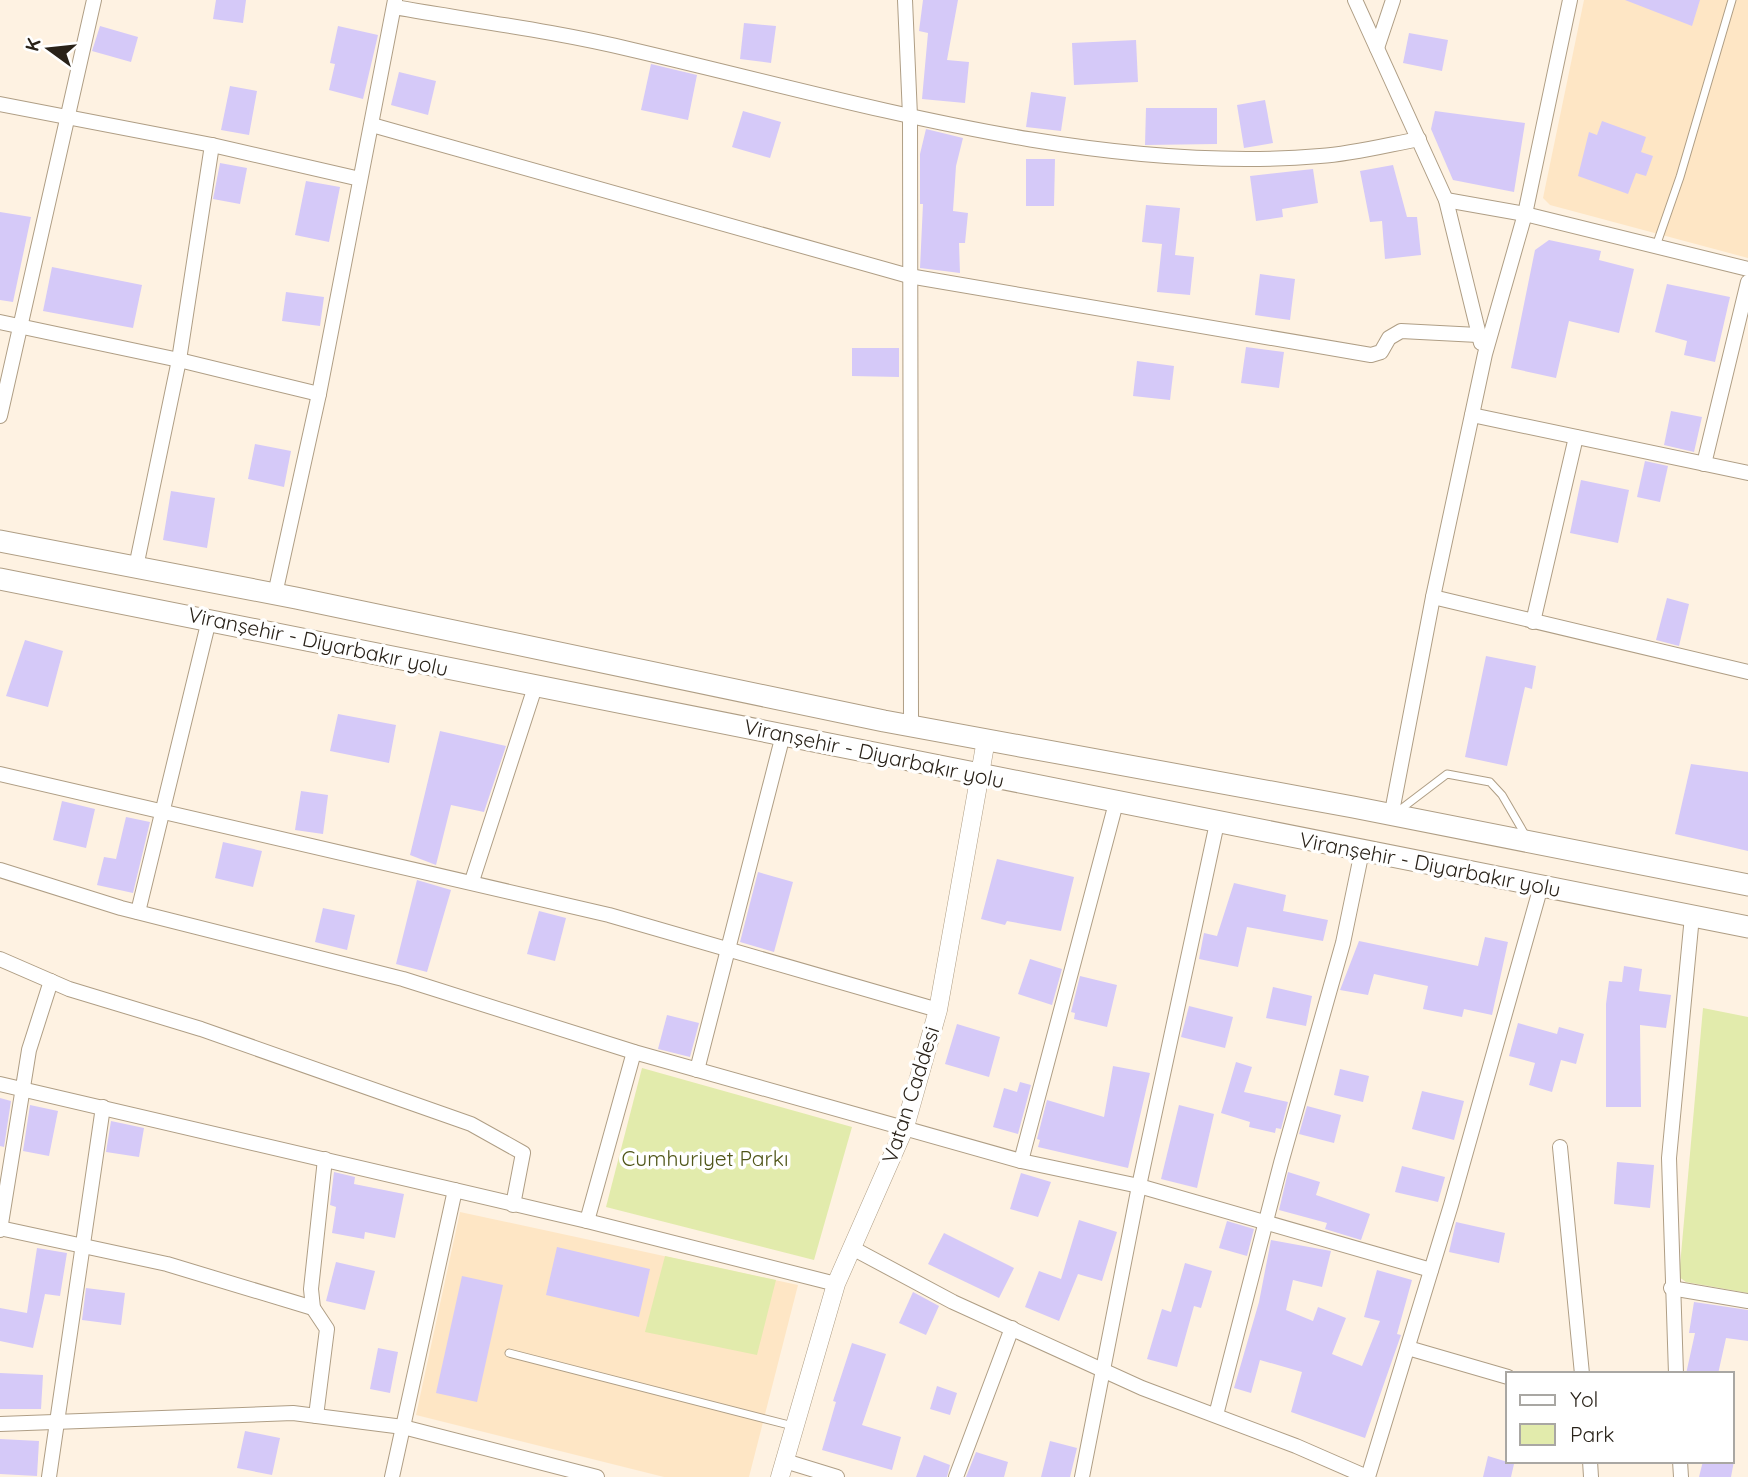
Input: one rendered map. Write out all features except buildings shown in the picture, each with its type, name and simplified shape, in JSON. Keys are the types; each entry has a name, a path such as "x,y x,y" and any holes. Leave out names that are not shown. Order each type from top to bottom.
{"main road":[{"name":"Viranşehir - Diyarbakır yolu","path":"0,541 275,594 911,726 1353,807 1391,817 1748,886"},
{"name":"Viranşehir - Diyarbakır yolu","path":"0,579 1748,927"}],"street":[{"path":"0,416 94,0"},
{"path":"905,0 909,116 911,726"},
{"path":"1354,0 1446,200 1478,335 1485,354"},
{"path":"1377,48 1393,0"},
{"path":"1391,817 1433,597 1485,354 1525,214 1570,0"},
{"path":"275,594 319,394 394,4 630,49 909,116 1052,143 1228,158 1321,156 1419,139"},
{"path":"0,104 212,145 360,179"},
{"path":"372,125 909,276 1371,355 1381,352 1389,338 1401,331 1478,335"},
{"path":"136,568 179,360 212,145"},
{"path":"1446,200 1525,214 1748,269"},
{"path":"1704,464 1748,282"},
{"path":"0,323 179,360 319,394"},
{"path":"1472,415 1748,473"},
{"path":"1533,622 1576,437"},
{"path":"1433,597 1748,672"},
{"path":"138,912 164,814 209,620"},
{"path":"472,881 535,687"},
{"path":"697,1070 783,734"},
{"name":"Vatan Caddesi","path":"782,1469 836,1284 854,1249 905,1127 938,1010 986,740"},
{"path":"0,774 164,814 472,881 729,949 938,1010"},
{"path":"1021,1161 1116,803"},
{"path":"1082,1477 1139,1186 1217,822"},
{"path":"1216,1415 1343,943 1362,851"},
{"path":"0,870 138,912 403,979 634,1052 1021,1161 1139,1186 1431,1270"},
{"path":"854,1249 1012,1328 1142,1388 1368,1477 1431,1270 1541,886"},
{"path":"1676,1372 1671,1287 1669,1158 1692,916"},
{"path":"0,959 51,981 201,1029 471,1124 523,1153 513,1205"},
{"path":"51,981 29,1050 0,1229 167,1264 313,1308"},
{"path":"587,1221 634,1052"},
{"path":"0,1084 587,1221 836,1284"},
{"path":"49,1477 103,1107"},
{"path":"1560,1147 1582,1372"},
{"path":"316,1416 327,1329 313,1308 312,1289 325,1159"},
{"path":"392,1477 455,1190"},
{"path":"1671,1287 1748,1301"},
{"path":"956,1477 1012,1328"},
{"path":"1408,1348 1506,1376"},
{"path":"0,1424 293,1413 403,1427 597,1477"},
{"path":"782,1469 837,1477"}],"lane":[{"path":"1656,246 1680,177 1732,0"},
{"path":"1391,817 1447,774 1490,782 1502,795 1529,842"},
{"path":"509,1353 794,1426"}],"shaded area":[{"path":"1584,0 1748,0 1748,258 1550,205 1543,198"},
{"path":"460,1212 798,1285 749,1477 664,1477 416,1415"}],"green space":[{"path":"1703,1008 1748,1017 1748,1293 1686,1282 1679,1277"},
{"name":"Cumhuriyet Parkı","path":"642,1068 852,1127 814,1260 606,1207"},
{"path":"665,1256 776,1280 757,1355 645,1332"}]}
